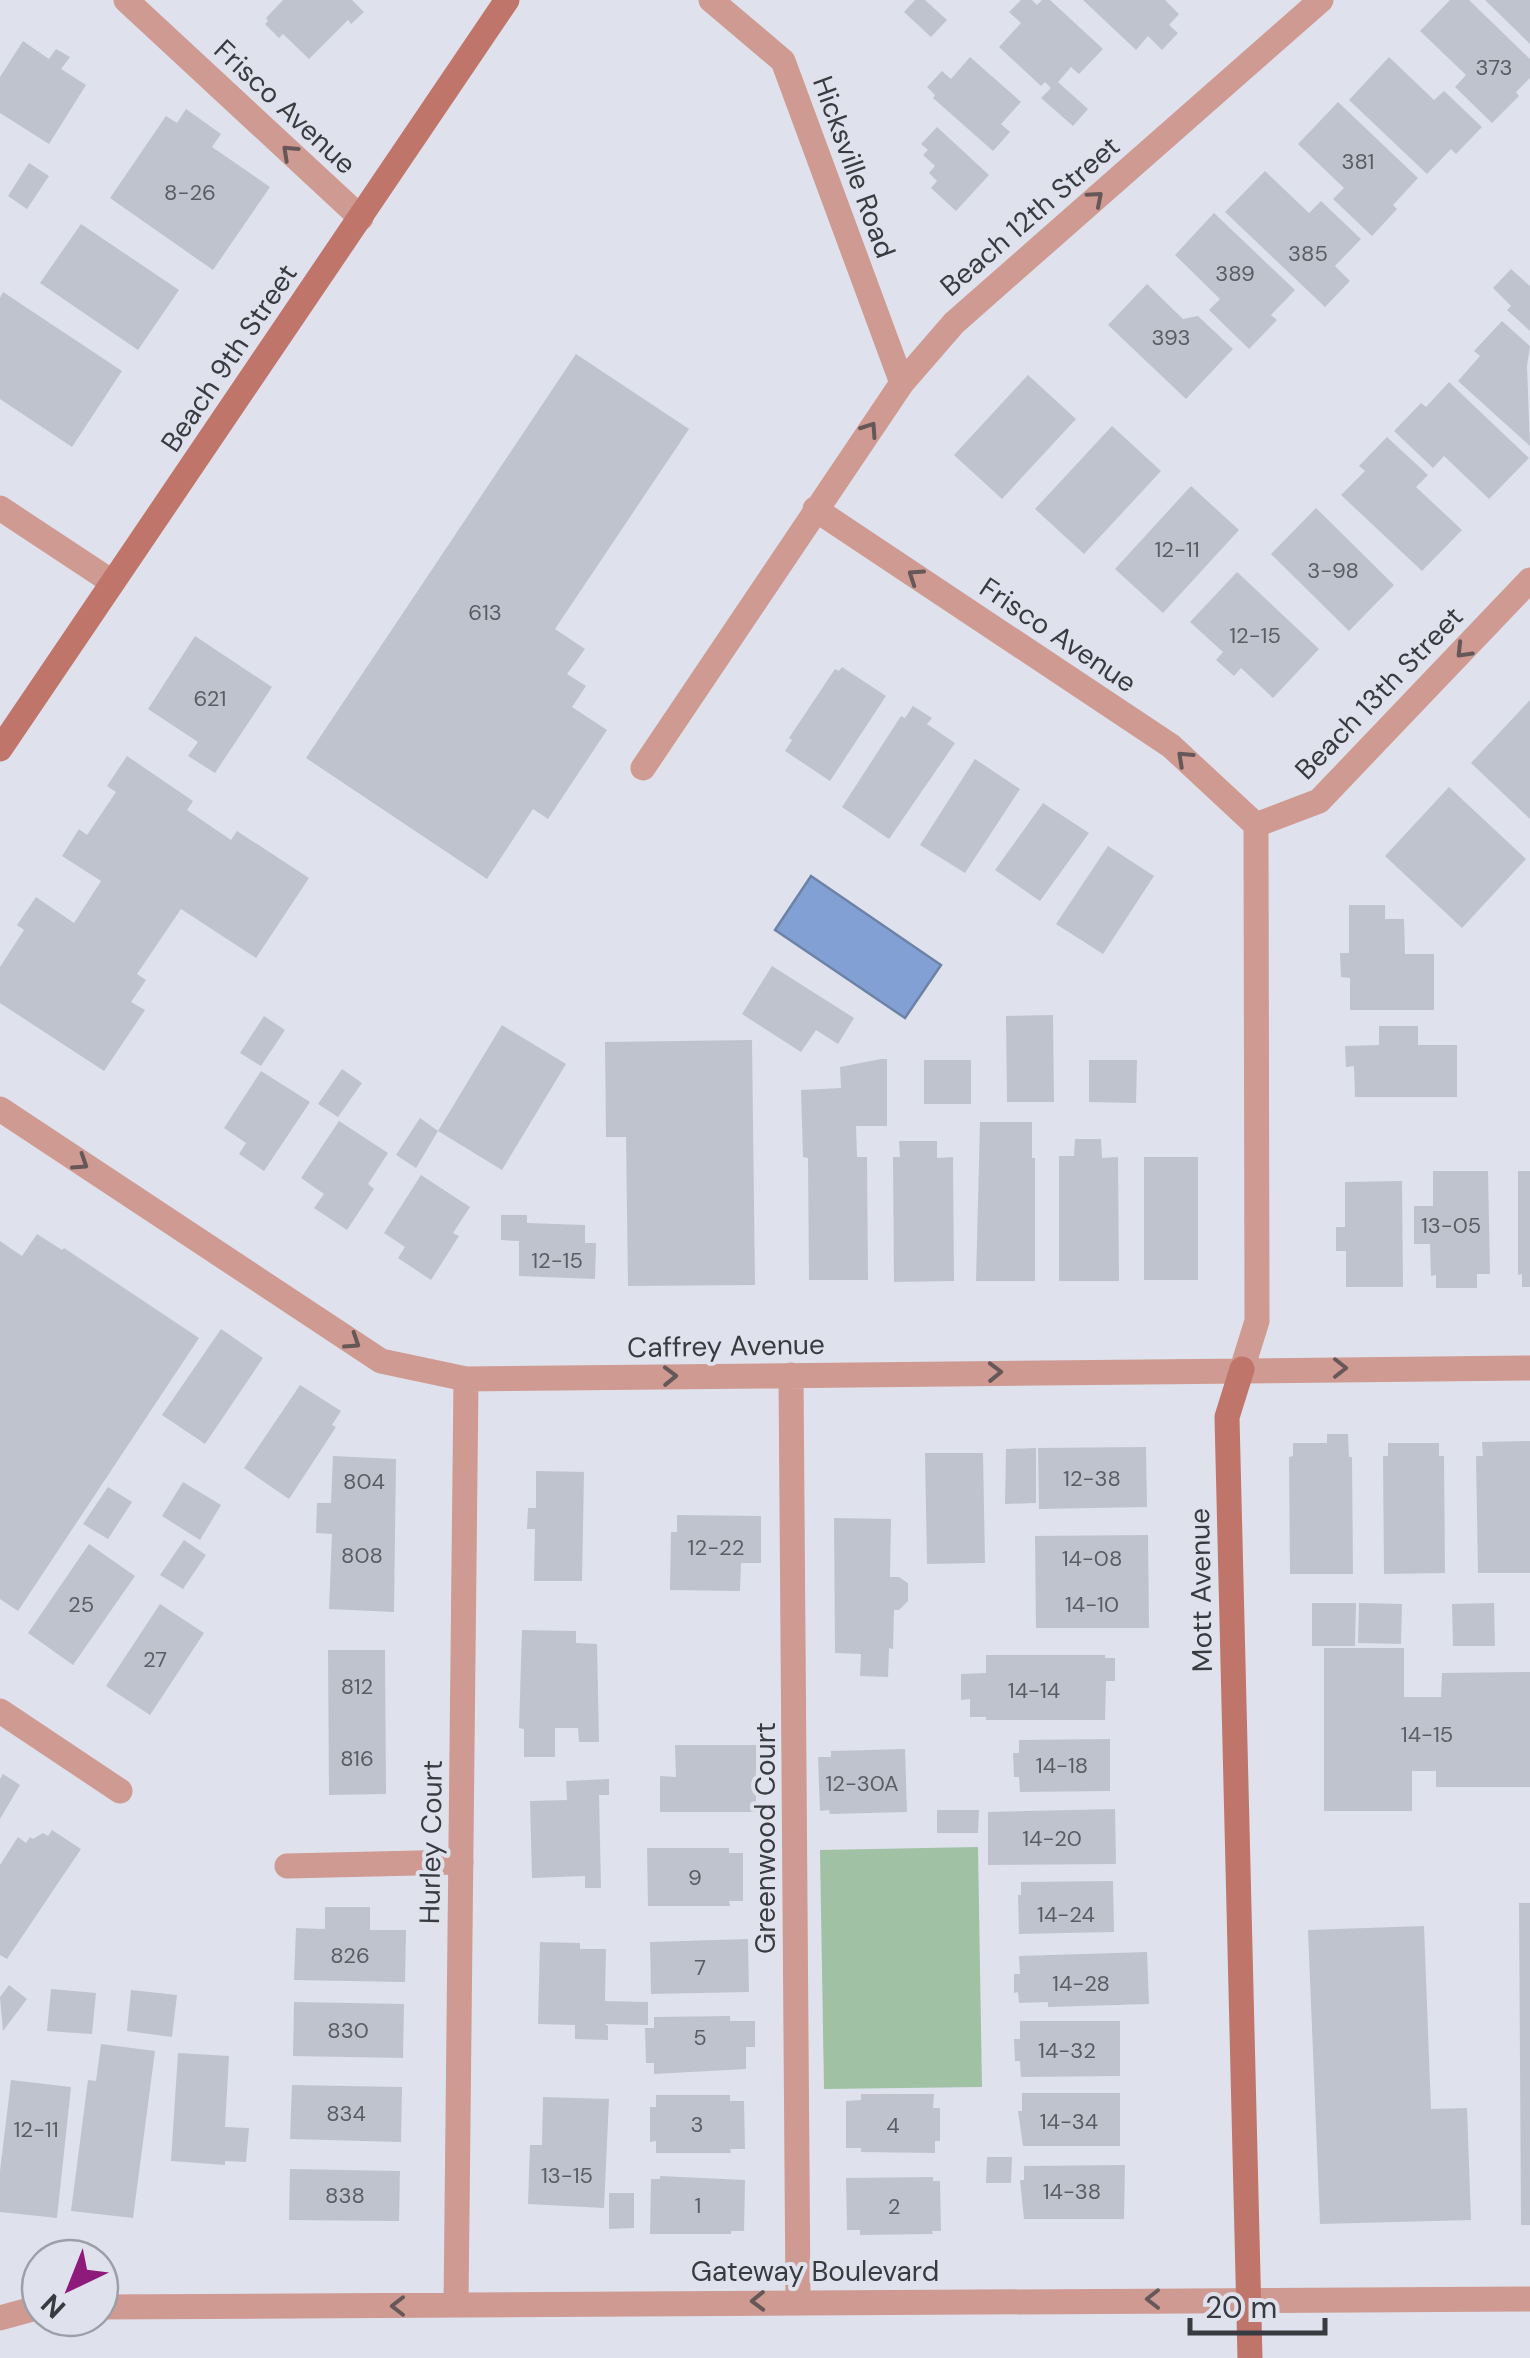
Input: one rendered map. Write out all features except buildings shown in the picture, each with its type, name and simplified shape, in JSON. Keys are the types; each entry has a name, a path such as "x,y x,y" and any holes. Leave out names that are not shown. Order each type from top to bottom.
{"street":[{"name":"Frisco Avenue","path":"126,0 360,218"},
{"name":"Beach 9th Street","path":"0,749 507,0"},
{"name":"Hicksville Road","path":"711,0 783,62 902,383"},
{"name":"Beach 12th Street","path":"643,768 902,383 954,323 1321,0"},
{"path":"0,508 112,582"},
{"name":"Frisco Avenue","path":"814,510 1171,746 1256,825"},
{"name":"Beach 13th Street","path":"1256,825 1319,802 1530,580"},
{"name":"Mott Avenue","path":"1250,2358 1227,1417 1257,1321 1256,825"},
{"name":"Caffrey Avenue","path":"0,1109 381,1360 466,1380 1242,1368 1530,1368"},
{"name":"Greenwood Court","path":"791,1374 798,2300"},
{"name":"Hurley Court","path":"456,2306 466,1380"},
{"path":"0,1711 120,1791"},
{"path":"287,1866 461,1862"},
{"name":"Gateway Boulevard","path":"120,2307 798,2300 1530,2299"}],"green space":[{"path":"978,1847 982,2087 824,2089 820,1850"}],"water":[{"path":"811,876 941,965 905,1018 775,930"}]}
